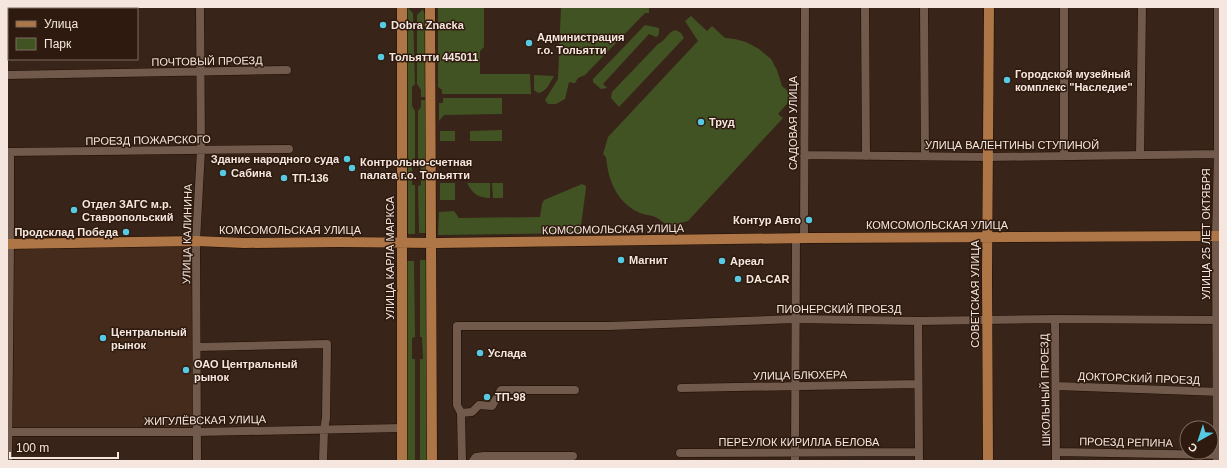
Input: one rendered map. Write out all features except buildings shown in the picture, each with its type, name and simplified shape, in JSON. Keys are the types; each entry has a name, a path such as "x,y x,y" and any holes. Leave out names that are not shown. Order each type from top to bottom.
{"main road":[{"name":"УЛИЦА КАРЛА МАРКСА","path":"402,7 402,461"},
{"path":"430,7 432,461"},
{"name":"СОВЕТСКАЯ УЛИЦА","path":"988,461 987,237 989,7"},
{"name":"КОМСОМОЛЬСКАЯ УЛИЦА","path":"9,244 196,241 244,243 432,243 800,238 1218,236"}],"street":[{"name":"УЛИЦА КАЛИНИНА","path":"197,461 196,241 201,150 200,7"},
{"name":"САДОВАЯ УЛИЦА","path":"795,457 795,319 804,155 805,7"},
{"path":"865,7 866,156"},
{"path":"924,7 925,156"},
{"path":"1064,7 1064,156"},
{"path":"1140,155 1142,7"},
{"name":"УЛИЦА 25 ЛЕТ ОКТЯБРЯ","path":"1218,7 1219,420"},
{"name":"ПОЧТОВЫЙ ПРОЕЗД","path":"7,76 287,70"},
{"name":"ПРОЕЗД ПОЖАРСКОГО","path":"8,152 289,149"},
{"path":"8,152 8,461"},
{"name":"УЛИЦА ВАЛЕНТИНЫ СТУПИНОЙ","path":"804,155 1064,156 1219,154"},
{"name":"ПИОНЕРСКИЙ ПРОЕЗД","path":"460,412 457,405 457,326 610,326 795,319 918,321 1055,319 1218,320"},
{"name":"ШКОЛЬНЫЙ ПРОЕЗД","path":"1055,319 1056,457"},
{"path":"918,321 919,461"},
{"path":"197,347 327,344 326,418 323,461"},
{"name":"УЛИЦА БЛЮХЕРА","path":"681,388 918,384"},
{"name":"ДОКТОРСКИЙ ПРОЕЗД","path":"1056,386 1219,392"},
{"path":"462,461 460,412 472,412 479,405 492,406 501,390 575,390"},
{"name":"ЖИГУЛЁВСКАЯ УЛИЦА","path":"7,432 197,432 402,428"},
{"name":"ПЕРЕУЛОК КИРИЛЛА БЕЛОВА","path":"680,453 795,457 919,452"},
{"path":"473,461 476,457 484,456 574,456"},
{"name":"ПРОЕЗД РЕПИНА","path":"1056,457 1179,457"}],"shaded area":[{"name":"Центральный рынок","path":"194,243 195,430 10,430 11,246"}],"green space":[{"path":"407,7 413,13 415,84 412,87 412,106 415,111 415,163 412,163 412,185 415,185 415,234 408,234"},
{"path":"438,7 484,7 484,47 480,51 480,74 530,74 531,94 442,94 442,90 438,87"},
{"path":"561,7 649,7 649,13 645,13 585,75 578,78 575,83 569,82 565,99 556,104 548,104 545,100 558,79"},
{"path":"423,9 426,19 426,97 421,97 421,90 417,84 417,15"},
{"name":"Труд","path":"691,16 707,31 712,26 725,38 746,42 759,49 771,59 777,70 782,86 794,96 778,114 783,118 688,221 668,226 657,218 632,209 625,203 615,190 609,174 606,157 603,154 608,137 698,41 685,21"},
{"path":"645,25 659,28 658,36 656,37 649,34 603,84 607,88 601,89 593,82 593,79"},
{"path":"676,30 681,33 684,38 619,107 611,98 612,92 658,44"},
{"path":"534,75 554,76 546,89 538,93 534,90"},
{"path":"443,98 502,98 502,114 444,115 439,121 439,103 443,103"},
{"path":"421,100 426,100 426,233 419,233 418,186 421,185 421,163 418,163 418,111 421,107"},
{"path":"502,130 502,141 470,141 470,131"},
{"path":"440,131 455,131 455,141 440,141"},
{"path":"440,183 455,183 455,200 440,200"},
{"path":"467,183 490,183 490,198 482,197 476,194 471,190"},
{"path":"492,183 503,183 503,198 493,198"},
{"path":"582,184 586,186 586,188 580,233 438,235 439,212 454,211 459,218 540,217 544,200"},
{"path":"420,260 428,260 429,461 420,461 420,359 423,359 422,337 420,337"},
{"path":"406,261 414,261 415,337 412,338 412,359 415,359 415,461 407,461"}],"place":[{"name":"Dobra Znacka","path":"383,25"},
{"name":"Администрация г.о. Тольятти","path":"529,43"},
{"name":"Тольятти 445011","path":"381,57"},
{"name":"Городской музейный комплекс \"Наследие\"","path":"1007,80"},
{"name":"Труд","path":"701,122"},
{"name":"Здание народного суда","path":"347,159"},
{"name":"Контрольно-счетная палата г.о. Тольятти","path":"352,168"},
{"name":"Сабина","path":"223,173"},
{"name":"ТП-136","path":"284,178"},
{"name":"Отдел ЗАГС м.р. Ставропольский","path":"74,210"},
{"name":"Контур Авто","path":"809,220"},
{"name":"Продсклад Победа","path":"126,232"},
{"name":"Магнит","path":"621,260"},
{"name":"Ареал","path":"722,261"},
{"name":"DA-CAR","path":"738,279"},
{"name":"Центральный рынок","path":"103,338"},
{"name":"Услада","path":"480,353"},
{"name":"ОАО Центральный рынок","path":"186,370"},
{"name":"ТП-98","path":"487,397"}]}
